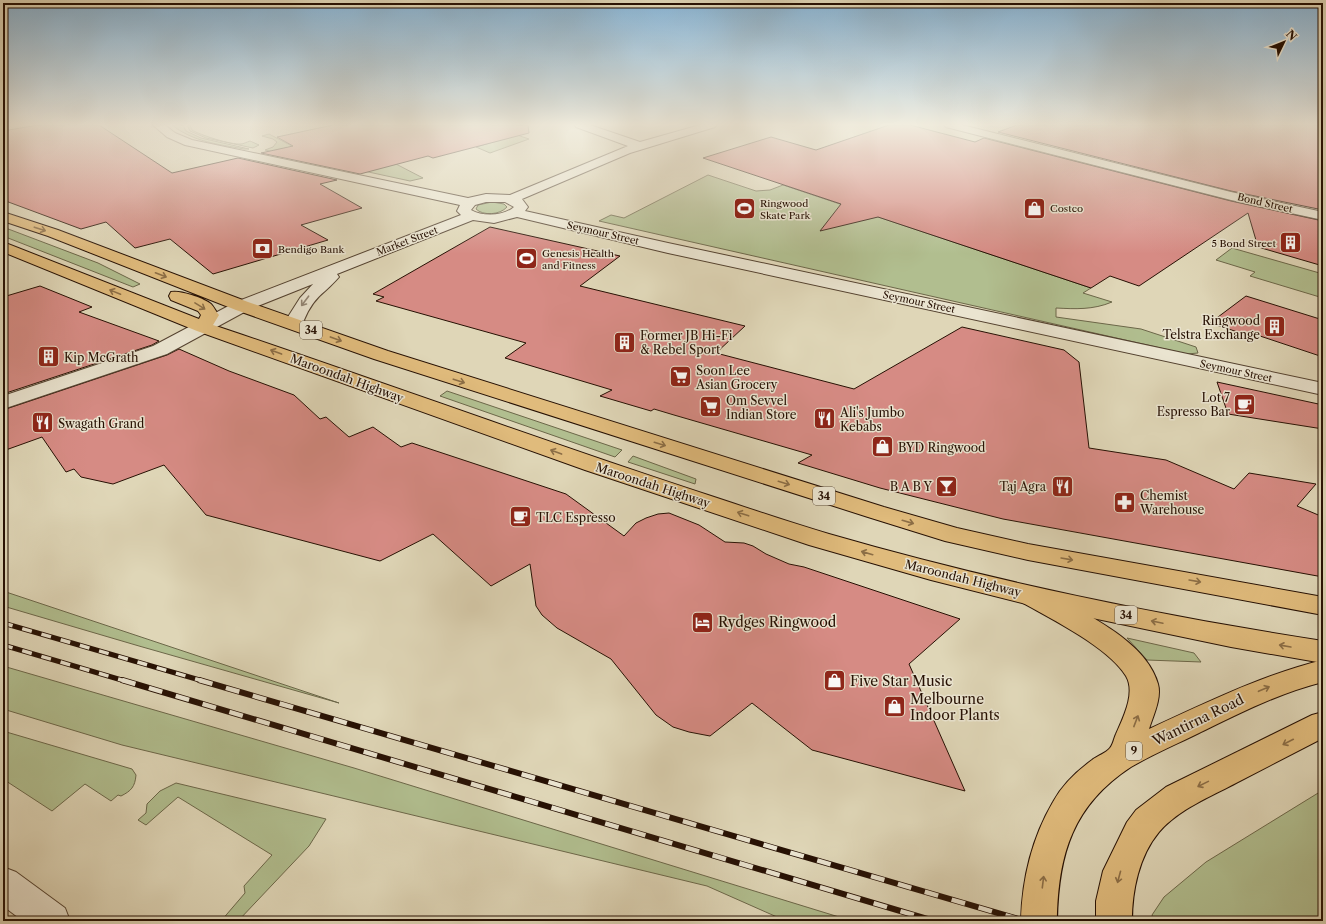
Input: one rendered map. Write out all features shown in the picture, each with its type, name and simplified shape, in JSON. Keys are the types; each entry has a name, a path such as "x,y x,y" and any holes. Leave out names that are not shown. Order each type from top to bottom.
{"main road":[{"name":"34","path":"3,216 53,233 242,306 381,355 876,512 954,535 1028,552 1323,606"},
{"name":"Maroondah Highway","path":"3,247 203,327 593,465 856,550 1030,596 1231,637 1323,652"},
{"path":"122,260 130,276 151,287 204,307 210,315 203,327"},
{"path":"1030,596 1090,630 1117,648 1130,660 1140,674 1144,685 1144,698 1122,757"},
{"name":"Wantirna Road","path":"1039,921 1046,860 1055,831 1061,818 1080,792 1095,777 1122,757 1260,691 1299,676 1323,671"},
{"path":"1114,921 1114,901 1121,871 1139,833 1148,821 1178,796 1323,724"}],"street":[{"path":"296,168 470,209 494,218 514,206 588,168"},
{"name":"Bond Street","path":"1121,168 1231,196 1323,216"},
{"name":"Bond Street","path":"1146,168 1238,191 1323,216"},
{"name":"Market Street","path":"3,403 160,350 242,306 344,266 470,209 486,198 514,206"},
{"name":"Seymour Street","path":"514,206 572,227 1323,390"},
{"name":"Market Street","path":"298,325 295,320 305,301 314,290 344,266"},
{"path":"3,884 52,921"}],"green space":[{"path":"351,168 404,168 423,178 410,181"},
{"path":"708,175 756,191 770,190 783,185 1091,288 1083,293 1112,302 1091,308 1056,308 1056,317 1141,329 1196,347 1198,353 1187,354 599,221 611,215 624,218"},
{"path":"492,202 504,204 507,207 500,212 492,214 483,213 476,209 478,205"},
{"path":"3,227 98,263 140,284 133,287 3,236"},
{"path":"1232,248 1323,274 1323,298 1250,276 1255,272 1216,260"},
{"path":"447,391 622,450 615,457 440,396"},
{"path":"633,456 696,479 695,484 628,462"},
{"path":"3,591 339,703 3,606"},
{"path":"1127,638 1194,653 1201,662 1147,660"},
{"path":"3,666 354,768 852,921 786,921 707,886 122,745 3,709"},
{"path":"3,731 132,769 136,775 135,783 127,792 121,796 118,795 111,801 85,784 52,811 3,779"},
{"path":"176,783 326,819 309,846 238,921 221,921 245,893 244,886 272,855 178,797 146,825 138,820 146,813 147,804 160,791"},
{"path":"1323,790 1323,921 1154,921 1152,915 1164,897 1206,862"}],"building":[{"path":"3,168 165,168 172,173 193,168 284,168 337,180 320,184 362,208 301,225 328,240 213,274 170,239 135,248 106,222 81,229 3,200"},
{"path":"332,168 382,168 360,174"},
{"name":"Costco","path":"733,168 1102,168 1231,201 1323,221 1323,266 1258,247 1248,213 1139,286 1110,276 1091,288 878,217 820,231 841,204"},
{"path":"1141,168 1323,168 1323,210 1231,191"},
{"path":"490,227 620,256 580,286 745,326 716,353 854,389 962,327 1064,350 1079,362 1089,448 1166,460 1234,489 1249,473 1316,484 1297,506 1323,517 1323,577 1003,519 880,488 798,463 812,455 654,409 651,411 600,396 612,390 505,358 526,343 376,301 384,297 373,294"},
{"path":"40,286 92,307 79,312 159,341 152,345 3,394 3,297"},
{"name":"Ringwood Telstra Exchange","path":"1246,296 1323,320 1323,357 1260,336 1250,336 1210,323"},
{"path":"179,349 229,371 294,395 320,419 326,417 349,437 373,427 401,447 412,443 566,494 624,536 636,523 658,514 669,513 699,525 725,542 744,543 789,564 804,567 960,619 909,664 965,791 812,750 752,703 710,736 673,727 656,715 611,659 557,628 542,615 536,606 530,564 491,586 433,534 380,561 206,515 164,465 113,484 81,477 74,469 66,472 42,437 3,451 3,410 167,355"},
{"path":"1217,382 1323,405 1323,429 1228,414"}],"railway":[{"path":"3,623 203,681"},
{"path":"3,645 125,681"},
{"path":"122,680 934,921"},
{"path":"199,680 1025,921"}],"place":[{"name":"Costco","path":"1035,208"},
{"name":"Ringwood Skate Park","path":"745,209"},
{"name":"5 Bond Street","path":"1291,243"},
{"name":"Bendigo Bank","path":"263,249"},
{"name":"Genesis Health and Fitness","path":"526,259"},
{"name":"Ringwood Telstra Exchange","path":"1275,327"},
{"name":"Former JB Hi-Fi & Rebel Sport","path":"624,342"},
{"name":"Kip McGrath","path":"48,357"},
{"name":"Soon Lee Asian Grocery","path":"680,377"},
{"name":"Lot 7 Espresso Bar","path":"1245,404"},
{"name":"Om Sevvel Indian Store","path":"711,407"},
{"name":"Ali's Jumbo Kebabs","path":"824,419"},
{"name":"Swagath Grand","path":"42,423"},
{"name":"BYD Ringwood","path":"882,447"},
{"name":"B A B Y","path":"947,486"},
{"name":"Taj Agra","path":"1062,486"},
{"name":"Chemist Warehouse","path":"1124,502"},
{"name":"TLC Espresso","path":"521,517"},
{"name":"Rydges Ringwood","path":"702,622"},
{"name":"Five Star Music","path":"834,681"},
{"name":"Melbourne Indoor Plants","path":"894,707"}]}
